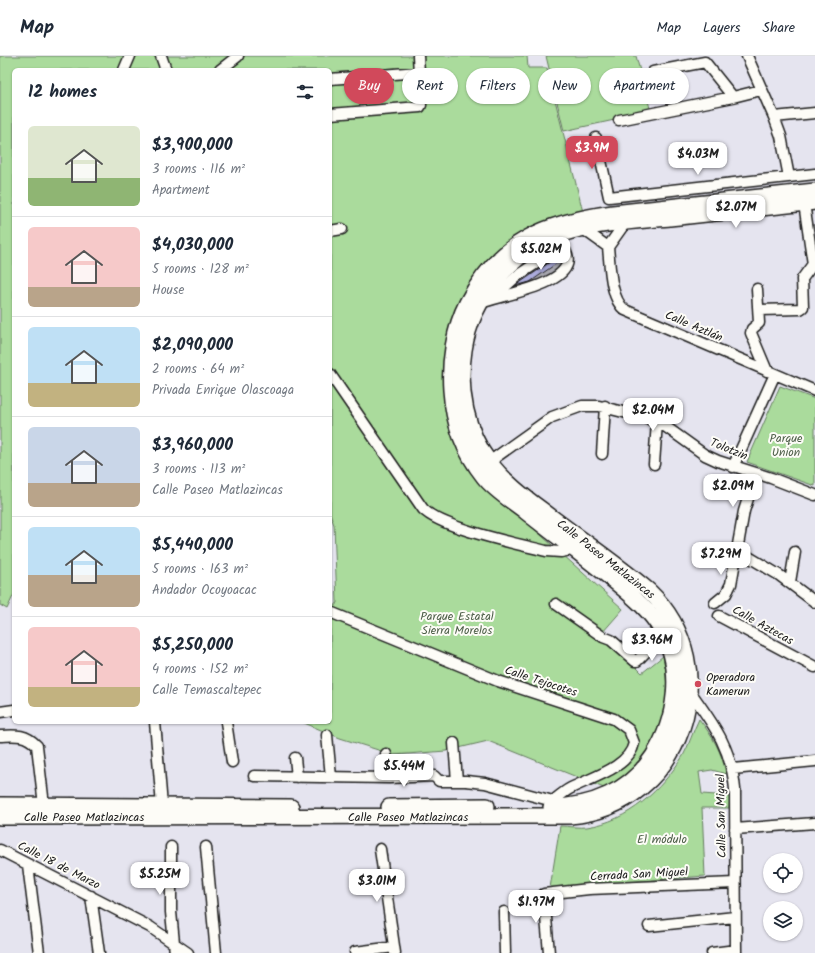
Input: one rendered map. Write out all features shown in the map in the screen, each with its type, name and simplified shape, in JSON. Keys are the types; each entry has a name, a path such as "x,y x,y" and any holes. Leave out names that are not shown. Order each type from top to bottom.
{"highway":[{"name":"Calle Paseo Matlazincas","path":"0,817 570,816 588,814 610,807 632,795 660,770 679,736 687,710 689,690 687,662 682,639 666,608 638,581 581,547 488,482 477,467 464,444 453,413 450,374 458,328 465,307 481,278 497,260 516,245 552,226 586,217 815,191"},
{"name":"Calle Paseo Matlazincas","path":"0,805 162,806 553,804 589,802 607,796 631,781 649,763 655,753 667,729 674,703 672,660 663,634 652,617 639,603 581,547 517,491 489,462 472,431 466,411 463,388 465,345 471,322 508,268 529,251 558,241 583,229 664,219 812,207"}],"street":[{"path":"125,68 130,56"},
{"path":"161,56 165,68"},
{"path":"223,68 238,56"},
{"path":"418,56 419,68"},
{"path":"747,56 781,136 789,177"},
{"path":"674,68 705,62 733,97"},
{"path":"332,79 402,73"},
{"path":"619,120 761,90"},
{"path":"332,114 418,108 421,104"},
{"path":"774,117 815,113"},
{"path":"596,138 609,197 815,174"},
{"path":"716,185 732,200"},
{"path":"759,310 800,309 803,306 802,279 813,264 812,207"},
{"path":"583,229 608,247 625,223"},
{"path":"332,231 342,229"},
{"path":"486,301 531,288 556,278 564,269 567,262 567,254 558,241"},
{"name":"Calle Aztlán","path":"608,247 615,294 620,306 625,310 771,373 815,390"},
{"path":"733,467 771,373 752,334 752,329 760,323 757,289"},
{"path":"332,377 428,515 452,526 546,551 561,552 581,547"},
{"name":"Tolotzin","path":"489,462 556,415 582,406 606,406 657,422 705,455 733,467 785,482 815,495"},
{"path":"602,454 606,406"},
{"path":"654,464 657,422"},
{"path":"715,603 728,592 744,511 756,473"},
{"path":"737,550 790,582 815,602"},
{"path":"790,582 795,552"},
{"path":"556,604 602,637 610,640 635,661 663,634"},
{"name":"Calle Tejocotes","path":"332,613 498,681 614,719 629,730 633,738 633,746 623,759 606,772 573,787 553,804"},
{"name":"Calle Aztecas","path":"719,616 815,667"},
{"name":"Calle San Miguel","path":"689,690 722,740 733,768 736,951"},
{"path":"0,712 12,710"},
{"path":"155,724 162,806"},
{"path":"226,724 232,762"},
{"path":"327,735 331,777"},
{"path":"0,736 24,736 31,739 38,746 44,805"},
{"path":"454,743 457,781"},
{"path":"386,754 388,778"},
{"path":"295,758 297,777"},
{"path":"733,768 815,761"},
{"path":"254,776 388,778 434,776 439,781 476,782 498,786 553,804"},
{"path":"735,829 815,822"},
{"path":"171,847 171,912 175,953"},
{"path":"206,847 216,953"},
{"path":"355,952 394,950 380,849"},
{"name":"Calle 18 de Marzo","path":"0,850 150,927 188,953"},
{"path":"28,865 39,953"},
{"name":"Cerrada San Miguel","path":"548,953 544,894 589,889 734,883"},
{"path":"92,896 99,953"},
{"path":"504,912 505,953"},
{"path":"649,926 735,917"},
{"path":"712,953 736,951"}],"green space":[{"name":"Parque Estatal Sierra Morelos","path":"0,56 527,56 528,68 466,68 466,104 530,104 530,68 538,68 538,104 556,104 587,228 552,238 481,290 450,395 471,472 623,609 602,633 642,673 663,656 677,694 631,799 488,741 446,751 394,755 340,738 307,724 332,724 332,610 337,603 334,525 332,519 332,68 12,68 12,598 7,609 0,605"},
{"path":"546,56 636,56 639,68 599,68 599,104 649,104 651,112 564,131 558,104 591,104 591,68 549,68"},
{"name":"Parque Union","path":"780,386 815,399 815,486 747,462"},
{"name":"El módulo","path":"699,719 709,732 716,745 726,774 712,770 699,772 702,794 730,796 729,808 702,808 705,876 550,888 560,826 587,827 602,824 630,811 642,802 665,781 683,756"}],"building":[{"path":"560,255 560,261 530,282 515,286"}],"place":[{"name":"Operadora Kamerun","path":"698,684"}]}
